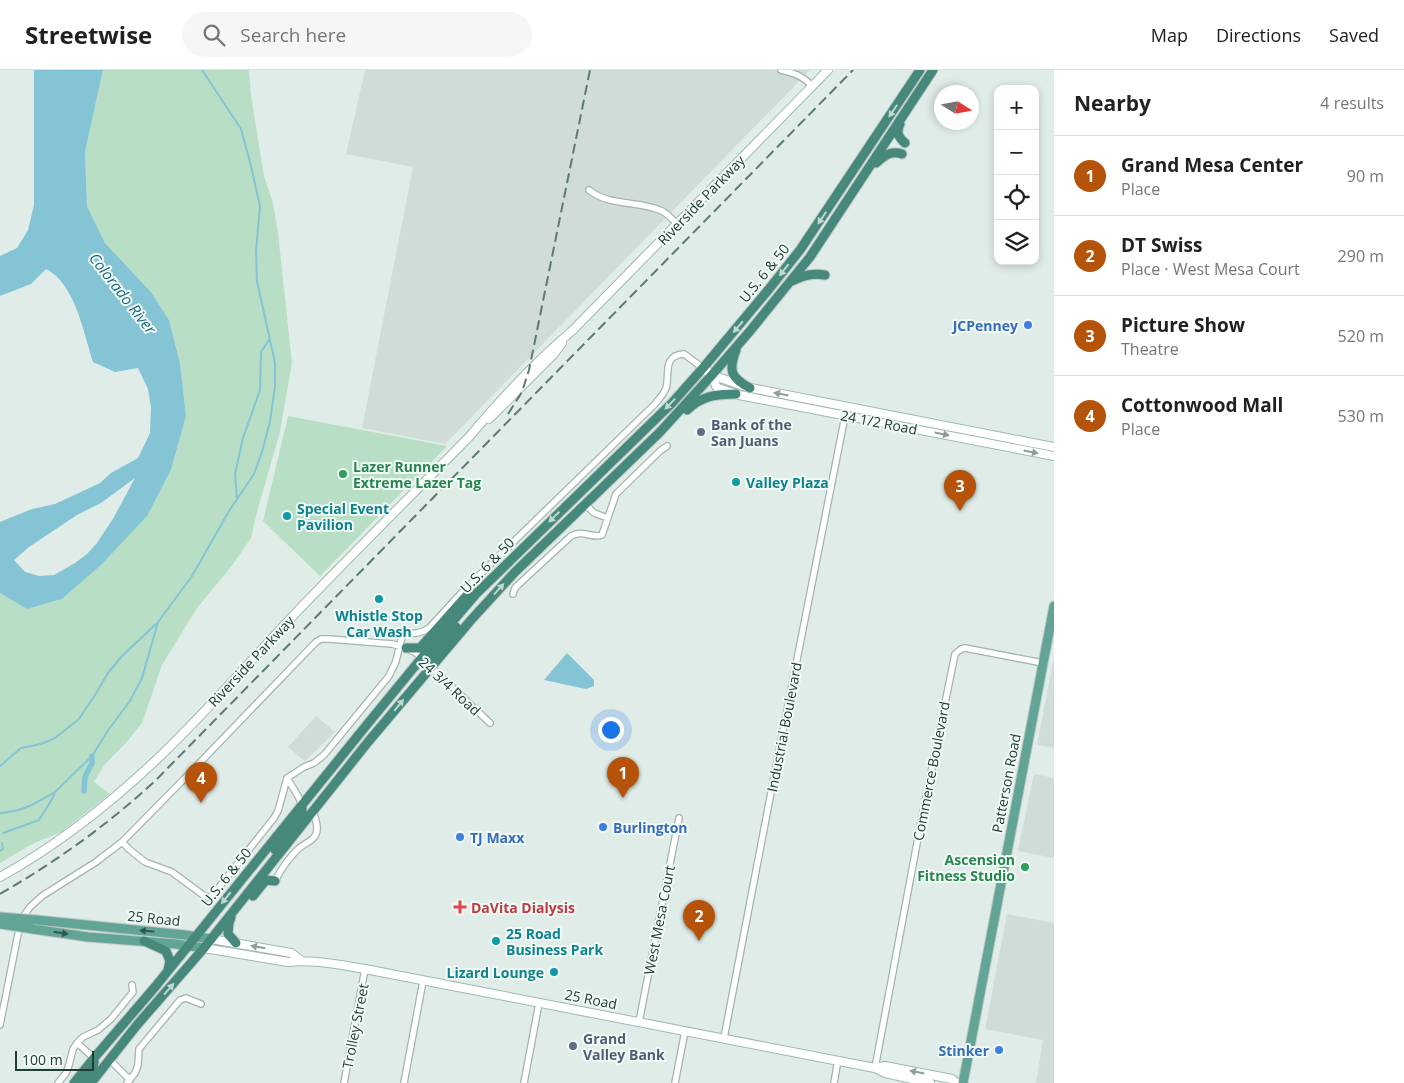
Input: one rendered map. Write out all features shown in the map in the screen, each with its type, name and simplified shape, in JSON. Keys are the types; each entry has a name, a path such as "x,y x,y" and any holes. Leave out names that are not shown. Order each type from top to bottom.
{"highway":[{"name":"U.S. 6 & 50","path":"74,1083 155,987 302,804 476,594 582,489 641,434 703,368 769,289 800,250 920,70"},
{"name":"U.S. 6 & 50","path":"90,1083 137,1025 204,948 313,811 515,572 660,432 712,376 810,257 933,70"},
{"path":"904,115 898,136 905,143"},
{"path":"866,172 890,152 902,154"},
{"path":"785,288 793,281 807,275 826,275"},
{"path":"737,345 732,361 732,372 736,380 750,388"},
{"path":"660,432 669,428 688,409 703,399 712,395 736,394"},
{"path":"585,504 584,498 587,493 632,449 641,434"},
{"path":"403,647 420,648 470,592 490,580"},
{"path":"433,667 430,662 432,655 481,597 490,580"},
{"path":"313,811 314,802 319,793 351,753 365,727"},
{"path":"262,874 272,853 302,814 302,804"},
{"path":"236,943 230,936 228,929 237,906 250,899 266,880 275,881"},
{"path":"144,941 163,949 170,957 168,970 155,987"},
{"path":"110,1060 108,1056 109,1051 132,1021 137,1007"},
{"path":"83,1083 90,1075 95,1064 94,1058"}],"main road":[{"name":"Riverside Parkway","path":"0,876 18,867 66,835 153,763 468,437 549,350 573,330 828,70"},
{"name":"24 1/2 Road","path":"703,368 712,376 716,386 725,392 1054,456"},
{"name":"24 1/2 Road","path":"712,376 750,388 1054,447"},
{"path":"814,410 844,410 850,407"},
{"path":"845,416 855,412 884,414"},
{"name":"Patterson Road","path":"963,1083 1054,606"},
{"name":"25 Road","path":"0,917 88,937 188,946 288,962 302,960 365,969 838,1060 930,1083"},
{"name":"25 Road","path":"0,924 35,924 196,936 292,953 302,960"},
{"name":"25 Road","path":"875,1068 885,1066 952,1079 957,1083"}],"street":[{"path":"781,70 798,74 812,86"},
{"path":"589,190 599,197 608,200 655,208 664,212 677,224"},
{"path":"0,1025 21,923 27,911 42,896 87,868 122,842 145,862 172,872 203,895 210,896 214,894 274,818 288,778 324,755 389,676 403,647 404,635 424,631 430,627 464,590 655,404 665,391 668,380 668,367 675,356 684,354 703,368"},
{"name":"Industrial Boulevard","path":"724,1038 845,416"},
{"path":"513,594 518,585 571,536 579,533 600,536 616,494 667,446"},
{"path":"585,504 597,514 608,518"},
{"name":"24 3/4 Road","path":"122,842 321,639 329,638 403,647 433,667 490,723"},
{"name":"Commerce Boulevard","path":"875,1068 955,654 961,648 965,648 1043,663"},
{"path":"288,778 302,804"},
{"path":"275,881 281,869 298,849 313,840 317,832 313,811"},
{"name":"West Mesa Court","path":"639,1022 679,818"},
{"name":"Trolley Street","path":"344,1083 365,969"},
{"path":"404,1083 423,981"},
{"path":"58,1083 66,1073 73,1049 83,1037 98,1030 111,1019 133,992 132,985"},
{"path":"110,1060 129,1082 138,1065 139,1048 180,1000 186,998 201,1004"},
{"path":"524,1083 539,1003"},
{"path":"675,1083 685,1031"},
{"path":"77,1044 94,1058"},
{"path":"834,1083 838,1060"}],"shaded area":[{"path":"365,70 810,70 445,444 362,428 413,167 346,154"},
{"path":"1054,657 1054,748 1037,745"},
{"path":"316,716 335,732 305,761 288,747"},
{"path":"1034,774 1054,778 1054,858 1018,851"},
{"path":"1007,914 1054,923 1054,1083 1036,1083 1043,1040 985,1029"}],"green space":[{"path":"103,70 249,70 251,95 264,176 273,203 278,233 292,363 280,432 251,538 231,567 197,608 162,665 142,723 126,743 105,764 94,782 110,794 61,832 32,844 0,863 0,592 27,609 62,599 101,565 147,515 171,470 186,416 180,363 169,320 151,292 105,243 87,206 85,152"},
{"path":"288,416 447,446 320,576 263,521"}],"water":[{"name":"Colorado River","path":"34,70 103,70 85,152 87,206 105,243 151,292 169,320 180,363 186,416 171,470 147,516 101,565 62,599 27,609 0,593 0,522 32,509 55,504 100,483 111,473 138,458 150,433 151,407 148,389 138,368 115,372 93,362 77,310 71,297 56,276 46,269 31,284 0,296 0,256 17,248 28,230 34,205","holes":["135,478 114,517 97,543 87,554 54,575 39,576 25,572 14,560 29,547 77,515 101,503"]},
{"path":"567,653 594,680 594,686 586,689 544,680"}],"waterway":[{"path":"3,833 39,820 55,792 92,756 130,701 142,678 158,622 192,576 229,511 254,474 262,452 270,421 275,387 275,363 257,281 256,251 260,206 241,129 202,70"},
{"path":"237,499 235,474 243,438 260,390 261,352 269,340"},
{"path":"0,766 21,748 41,744 55,738 79,719 108,673 122,656 156,624"},
{"path":"84,791 85,777 92,763 92,756"},
{"path":"0,813 23,809 55,792"},
{"path":"0,851 3,849 2,843"}],"railway":[{"path":"508,414 522,392 529,370 590,70"},
{"path":"0,894 82,841 139,796 157,779 853,70"}],"place":[{"name":"JCPenney","path":"1028,325"},
{"name":"Bank of the San Juans","path":"701,432"},
{"name":"Lazer Runner Extreme Lazer Tag","path":"343,474"},
{"name":"Valley Plaza","path":"736,482"},
{"name":"Picture Show","path":"960,511"},
{"name":"Special Event Pavilion","path":"287,516"},
{"name":"Whistle Stop Car Wash","path":"379,599"},
{"name":"Grand Mesa Center","path":"623,798"},
{"name":"Cottonwood Mall","path":"201,803"},
{"name":"Burlington","path":"603,827"},
{"name":"TJ Maxx","path":"460,837"},
{"name":"Ascension Fitness Studio","path":"1025,867"},
{"name":"DaVita Dialysis","path":"460,907"},
{"name":"25 Road Business Park","path":"496,941"},
{"name":"DT Swiss","path":"699,941"},
{"name":"Lizard Lounge","path":"554,972"},
{"name":"Grand Valley Bank","path":"573,1046"},
{"name":"Stinker","path":"999,1050"}]}
